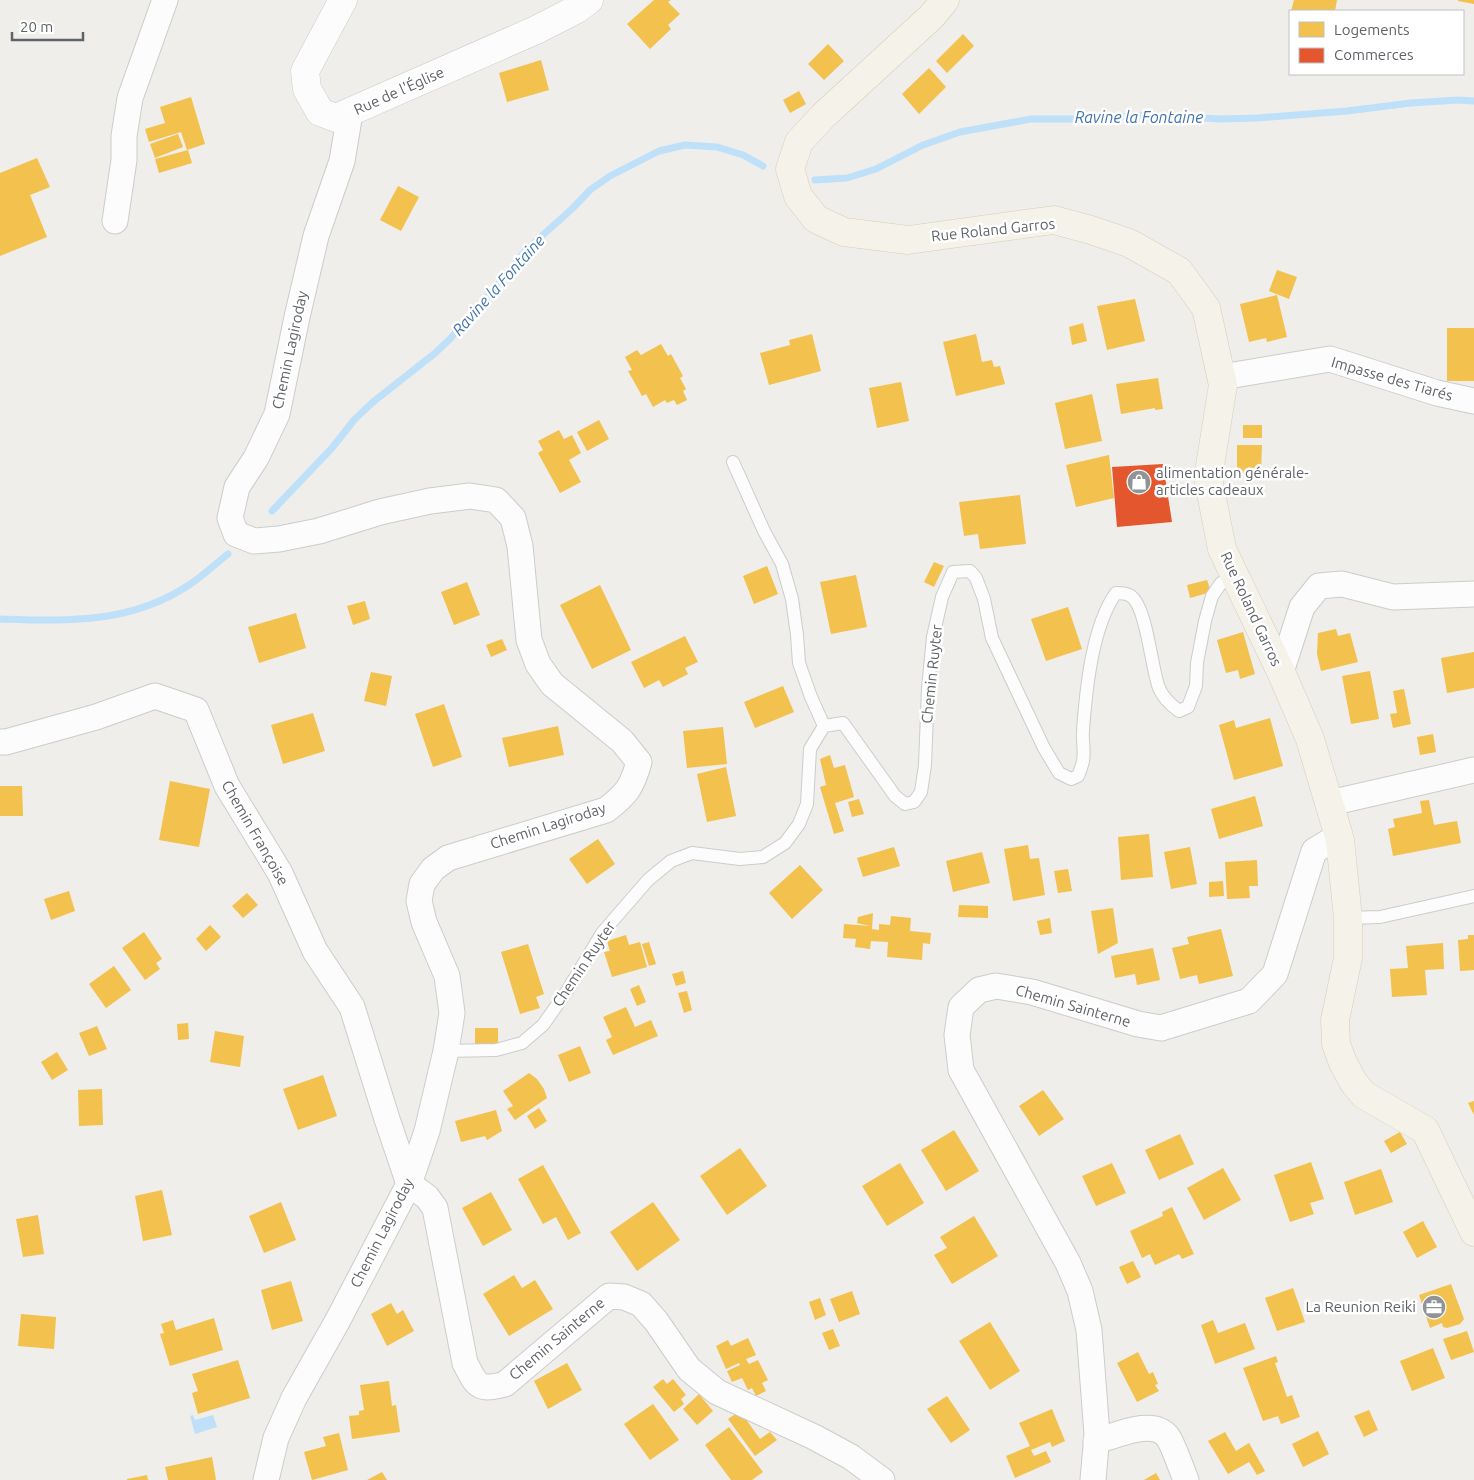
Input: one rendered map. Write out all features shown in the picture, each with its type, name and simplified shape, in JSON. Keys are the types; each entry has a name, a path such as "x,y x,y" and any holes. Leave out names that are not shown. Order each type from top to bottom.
{"main road":[{"name":"Rue Roland Garros","path":"945,0 932,16 823,116 799,142 790,169 798,196 816,219 844,232 908,240 1054,220 1129,243 1179,271 1206,308 1224,385 1208,478 1222,549 1281,672 1310,739 1340,840 1348,918 1348,958 1335,1020 1336,1044 1343,1063 1354,1083 1364,1095 1425,1130 1474,1232"}],"street":[{"path":"115,221 124,160 124,136 130,98 165,0"},
{"name":"Rue de l'Église","path":"343,0 305,71 307,89 320,112 336,118 536,30 577,9 589,0"},
{"name":"Chemin Lagiroday","path":"266,1480 276,1438 294,1398 338,1320 409,1184 427,1131 446,1051 452,1013 447,976 424,922 419,901 422,884 433,870 448,858 606,810 622,798 633,781 639,762 622,741 552,684 538,664 529,640 520,546 513,518 496,500 470,496 430,501 380,512 319,531 279,539 254,541 236,534 230,518 237,487 256,458 277,414 316,236 342,161 350,113"},
{"name":"Impasse des Tiarés","path":"1222,377 1330,359 1437,394 1474,401"},
{"path":"1281,672 1302,608 1319,586 1342,584 1393,598 1474,594"},
{"name":"Chemin Françoise","path":"0,742 6,742 96,717 155,696 196,710 227,786 280,872 315,951 352,1007 409,1184"},
{"path":"1330,803 1474,770"},
{"name":"Chemin Sainterne","path":"1093,1480 1096,1442 1089,1330 1080,1291 1068,1263 962,1070 957,1035 961,1007 980,990 996,986 1032,992 1138,1024 1161,1028 1249,1000 1275,974 1314,851 1326,843 1340,840"},
{"name":"Chemin Sainterne","path":"409,1184 427,1197 435,1208 465,1363 475,1382 488,1388 505,1384 609,1296 624,1297 641,1304 656,1321 689,1368 717,1392 814,1436 851,1457 882,1480"},
{"path":"1096,1442 1143,1428 1155,1428 1167,1436 1186,1480"}],"lane":[{"path":"733,462 761,524 782,564 792,599 799,662 811,697 824,726"},
{"name":"Chemin Ruyter","path":"446,1051 496,1050 522,1043 543,1025 567,991 602,933 648,880 671,861 692,853 740,859 763,857 785,843 799,824 806,804 810,749 824,726 843,723 895,796 905,804 914,802 921,792 925,765 932,645 942,598 953,572 970,571 976,578 992,638 1044,748 1059,773 1071,779 1078,776 1083,760 1082,737 1086,695 1095,644 1109,603 1116,593 1126,593 1133,597 1140,611 1159,688 1170,704 1179,711 1188,707 1196,686 1197,663 1204,621 1212,596 1221,583 1234,575"},
{"path":"1348,918 1380,917 1474,896"}],"water":[{"path":"193,1415 195,1420 213,1415 217,1427 195,1434 190,1416"}],"building: Logements":[{"path":"654,0 671,0 668,2 680,14 668,25 671,29 650,49 627,24"},
{"path":"1294,0 1337,0 1335,10 1291,10"},
{"path":"1474,0 1474,4 1458,1"},
{"path":"963,34 974,46 947,73 936,61"},
{"path":"828,44 844,61 824,80 808,64"},
{"path":"541,60 549,90 507,102 499,73"},
{"path":"929,68 946,87 919,114 902,94"},
{"path":"799,91 806,104 790,113 783,100"},
{"path":"191,97 205,144 187,150 181,132 149,142 145,129 165,123 160,107"},
{"path":"178,134 183,147 155,158 150,144"},
{"path":"188,150 192,163 159,173 155,159"},
{"path":"37,158 50,187 30,195 47,237 0,256 0,173"},
{"path":"398,186 419,197 401,231 380,220"},
{"path":"1277,270 1297,277 1289,299 1269,291"},
{"path":"1277,295 1287,337 1267,342 1266,338 1249,342 1240,304"},
{"path":"1135,299 1145,341 1107,350 1097,306"},
{"path":"1083,323 1087,341 1072,345 1069,327"},
{"path":"1447,328 1474,328 1474,381 1447,381"},
{"path":"812,334 821,371 769,385 760,353 790,345 789,340"},
{"path":"976,334 982,362 992,360 994,367 1000,366 1005,384 956,396 943,342"},
{"path":"661,344 668,356 671,354 683,376 680,378 686,389 683,391 687,400 677,405 674,400 667,403 665,400 653,407 646,394 642,396 628,371 632,370 625,357 637,350 641,355"},
{"path":"1158,378 1163,409 1155,410 1155,408 1121,414 1116,384"},
{"path":"901,382 909,421 877,428 869,388"},
{"path":"1092,394 1102,441 1065,449 1055,403"},
{"path":"599,420 609,439 587,451 577,432"},
{"path":"1243,425 1262,425 1262,438 1243,438"},
{"path":"559,430 564,439 572,435 581,453 569,460 581,482 560,493 538,453 543,450 538,441"},
{"path":"1237,445 1262,445 1261,473 1237,473"},
{"path":"1109,455 1114,498 1076,507 1066,465"},
{"path":"1020,495 1026,544 980,549 978,534 964,536 959,502"},
{"path":"934,562 944,566 934,587 924,582"},
{"path":"767,566 778,594 754,604 743,576"},
{"path":"856,575 867,627 831,634 820,582"},
{"path":"1207,580 1211,592 1190,598 1187,585"},
{"path":"467,582 480,615 454,625 441,592"},
{"path":"600,585 631,650 592,669 560,605"},
{"path":"365,601 370,619 353,625 347,606"},
{"path":"1068,607 1082,649 1046,661 1031,619"},
{"path":"296,613 306,648 259,663 248,627"},
{"path":"1336,629 1338,636 1350,633 1358,662 1321,671 1317,654 1318,633"},
{"path":"1243,632 1255,674 1240,679 1238,670 1226,673 1217,640"},
{"path":"685,636 698,662 685,668 688,674 663,687 659,680 644,688 631,662"},
{"path":"502,639 507,650 491,657 486,645"},
{"path":"1474,652 1474,688 1447,693 1441,658"},
{"path":"1370,671 1379,719 1351,724 1342,676"},
{"path":"371,672 392,676 386,706 364,701"},
{"path":"783,686 794,712 755,728 744,702"},
{"path":"1404,689 1411,724 1393,728 1390,714 1397,713 1393,691"},
{"path":"444,704 462,757 433,767 415,714"},
{"path":"313,713 325,751 283,764 271,725"},
{"path":"1270,718 1283,766 1234,780 1219,725 1234,720 1236,728"},
{"path":"558,726 564,755 509,767 502,738"},
{"path":"723,727 727,764 687,768 683,731"},
{"path":"1433,734 1436,752 1420,755 1417,737"},
{"path":"830,755 834,768 845,765 854,797 835,803 844,831 834,834 820,787 826,785 820,759"},
{"path":"726,767 736,816 707,822 697,774"},
{"path":"170,781 210,789 199,847 159,840"},
{"path":"0,786 22,786 23,816 0,816"},
{"path":"1255,796 1263,826 1219,839 1211,809"},
{"path":"859,799 864,814 852,817 848,802"},
{"path":"1429,800 1434,825 1457,821 1461,843 1393,856 1388,829 1395,827 1393,819 1422,813 1420,801"},
{"path":"1149,834 1153,877 1121,880 1118,837"},
{"path":"598,839 615,864 587,884 569,859"},
{"path":"1028,845 1030,859 1039,858 1045,895 1013,901 1004,849"},
{"path":"894,847 900,866 863,877 857,858"},
{"path":"1190,847 1197,884 1171,889 1164,852"},
{"path":"982,852 990,883 953,892 946,861"},
{"path":"1257,860 1258,886 1249,886 1250,898 1227,899 1225,862"},
{"path":"800,865 823,890 792,919 769,893"},
{"path":"1068,869 1072,891 1058,893 1054,871"},
{"path":"1223,881 1224,896 1209,897 1209,882"},
{"path":"69,891 75,911 51,920 44,899"},
{"path":"247,893 258,905 243,918 232,906"},
{"path":"959,905 988,906 988,918 958,917"},
{"path":"1113,908 1118,943 1098,954 1091,911"},
{"path":"873,913 872,929 879,930 879,924 890,925 891,916 911,918 910,931 931,933 930,944 923,943 922,960 887,957 888,942 871,941 870,949 855,947 856,939 843,938 844,924 870,926 857,923 858,917"},
{"path":"1050,918 1052,933 1040,935 1037,921"},
{"path":"210,925 221,937 206,951 196,939"},
{"path":"1221,929 1233,976 1199,984 1197,975 1180,979 1172,948 1189,944 1187,937"},
{"path":"144,932 162,959 156,963 160,969 145,980 122,948"},
{"path":"626,935 629,945 640,942 647,967 612,977 604,952 610,951 607,941"},
{"path":"1468,935 1474,935 1474,970 1460,971 1458,940 1468,939"},
{"path":"649,942 656,964 649,966 642,944"},
{"path":"1443,943 1444,969 1425,970 1427,995 1392,997 1390,969 1408,968 1406,946"},
{"path":"528,944 544,994 536,997 540,1008 520,1014 501,952"},
{"path":"1153,948 1160,980 1137,985 1135,974 1115,978 1111,956"},
{"path":"114,966 131,990 106,1008 89,984"},
{"path":"683,971 686,983 676,986 672,974"},
{"path":"639,985 646,1002 637,1006 630,989"},
{"path":"687,991 692,1010 684,1013 678,993"},
{"path":"626,1007 635,1027 651,1020 658,1036 613,1055 606,1040 612,1037 603,1017"},
{"path":"188,1023 189,1039 178,1040 177,1024"},
{"path":"97,1026 107,1049 89,1056 79,1033"},
{"path":"475,1028 498,1028 498,1045 475,1046"},
{"path":"215,1031 244,1036 240,1067 210,1062"},
{"path":"580,1046 591,1073 569,1082 558,1055"},
{"path":"57,1052 68,1070 52,1080 41,1062"},
{"path":"529,1073 537,1079 544,1089 547,1098 515,1120 507,1109 513,1106 503,1091"},
{"path":"323,1075 337,1116 298,1130 283,1089"},
{"path":"102,1089 103,1125 79,1126 78,1090"},
{"path":"1043,1090 1064,1119 1039,1136 1019,1106"},
{"path":"1474,1101 1474,1115 1468,1103"},
{"path":"539,1108 547,1121 535,1129 527,1116"},
{"path":"496,1110 502,1131 487,1140 485,1136 461,1142 455,1121"},
{"path":"954,1130 979,1171 946,1191 921,1150"},
{"path":"1400,1132 1407,1144 1391,1153 1384,1141"},
{"path":"1180,1134 1194,1164 1159,1180 1145,1150"},
{"path":"740,1148 767,1186 727,1215 700,1176"},
{"path":"1311,1162 1324,1199 1310,1203 1314,1214 1290,1222 1274,1175"},
{"path":"900,1163 924,1203 887,1226 862,1186"},
{"path":"1112,1163 1126,1193 1096,1206 1082,1176"},
{"path":"543,1165 581,1233 568,1240 556,1217 543,1224 518,1179"},
{"path":"1223,1168 1241,1200 1204,1220 1187,1188"},
{"path":"1381,1169 1393,1202 1355,1215 1344,1182"},
{"path":"162,1190 172,1235 143,1241 135,1196"},
{"path":"491,1192 512,1230 483,1246 462,1208"},
{"path":"281,1202 296,1240 264,1253 249,1216"},
{"path":"653,1202 680,1240 637,1271 610,1232"},
{"path":"1172,1207 1194,1254 1182,1259 1179,1254 1155,1265 1150,1254 1142,1258 1130,1231 1163,1216 1162,1212"},
{"path":"38,1215 44,1254 23,1257 16,1219"},
{"path":"974,1216 998,1256 952,1284 934,1255 947,1248 940,1237"},
{"path":"1423,1221 1437,1247 1417,1258 1403,1232"},
{"path":"1133,1261 1141,1277 1127,1284 1119,1267"},
{"path":"514,1275 522,1288 535,1280 553,1309 509,1336 483,1294"},
{"path":"291,1281 303,1321 272,1330 261,1290"},
{"path":"1451,1284 1464,1319 1460,1324 1447,1328 1443,1327 1442,1323 1430,1328 1419,1295"},
{"path":"1293,1288 1305,1322 1277,1331 1265,1298"},
{"path":"852,1291 860,1314 839,1322 830,1299"},
{"path":"820,1298 826,1315 815,1320 809,1302"},
{"path":"391,1303 397,1314 403,1310 414,1331 387,1346 371,1314"},
{"path":"21,1314 56,1317 54,1349 18,1346"},
{"path":"214,1318 223,1350 170,1366 160,1334 164,1333 161,1324 173,1320 176,1330"},
{"path":"1213,1320 1218,1333 1245,1323 1255,1349 1215,1364 1201,1325"},
{"path":"990,1322 1020,1371 990,1390 959,1341"},
{"path":"833,1329 840,1346 829,1350 822,1333"},
{"path":"1467,1331 1474,1352 1451,1360 1443,1339"},
{"path":"748,1338 756,1355 746,1359 749,1364 758,1360 768,1380 762,1383 766,1391 756,1396 752,1388 748,1390 742,1378 732,1382 727,1371 740,1365 739,1363 726,1369 716,1346 728,1340 731,1346"},
{"path":"1433,1348 1445,1378 1412,1391 1400,1361"},
{"path":"1138,1352 1149,1374 1153,1372 1158,1384 1155,1385 1159,1391 1137,1402 1117,1363"},
{"path":"1276,1356 1278,1362 1275,1363 1287,1397 1292,1395 1300,1417 1281,1424 1278,1416 1263,1421 1243,1368"},
{"path":"238,1360 250,1398 198,1414 192,1393 198,1391 192,1374"},
{"path":"567,1363 582,1390 548,1409 534,1381"},
{"path":"663,1379 667,1384 673,1379 686,1395 681,1399 684,1404 674,1412 653,1387"},
{"path":"389,1381 392,1406 396,1405 400,1432 352,1439 349,1416 359,1415 359,1411 364,1410 360,1385"},
{"path":"699,1394 713,1411 697,1425 683,1409"},
{"path":"947,1396 970,1430 951,1443 927,1409"},
{"path":"653,1404 679,1440 650,1460 624,1424"},
{"path":"1052,1409 1065,1441 1052,1447 1050,1442 1031,1450 1034,1456 1046,1451 1051,1462 1015,1478 1006,1456 1030,1446 1019,1423"},
{"path":"1369,1410 1378,1430 1364,1437 1354,1416"},
{"path":"740,1411 760,1439 770,1432 777,1440 755,1456 728,1419"},
{"path":"729,1427 763,1472 752,1480 731,1480 705,1445"},
{"path":"1318,1431 1329,1454 1303,1467 1292,1444"},
{"path":"1225,1432 1236,1451 1249,1443 1265,1471 1257,1475 1249,1462 1228,1474 1208,1441"},
{"path":"339,1433 348,1470 312,1480 304,1452 326,1446 323,1437"},
{"path":"212,1457 216,1480 168,1480 165,1467"},
{"path":"382,1472 387,1480 367,1480"},
{"path":"1156,1473 1160,1480 1144,1480"},
{"path":"147,1475 148,1480 127,1480 127,1479"}],"building: Commerces":[{"name":"alimentation générale- articles cadeaux","path":"1163,464 1172,522 1117,527 1112,467"}],"waterway":[{"name":"Ravine la Fontaine","path":"815,180 847,178 876,169 923,145 960,132 1031,119 1085,119 1151,115 1220,119 1257,118 1347,111 1411,103 1458,100 1474,101"},
{"name":"Ravine la Fontaine","path":"272,511 332,448 354,420 373,402 450,339 526,250 573,208 590,190 610,176 659,151 685,145 717,147 743,155 763,166"},
{"name":"Ravine la Fontaine","path":"0,619 74,619 98,617 144,607 167,598 189,585 228,554"}],"place":[{"name":"alimentation générale- articles cadeaux","path":"1139,482"},
{"name":"La Reunion Reiki","path":"1434,1307"}]}
